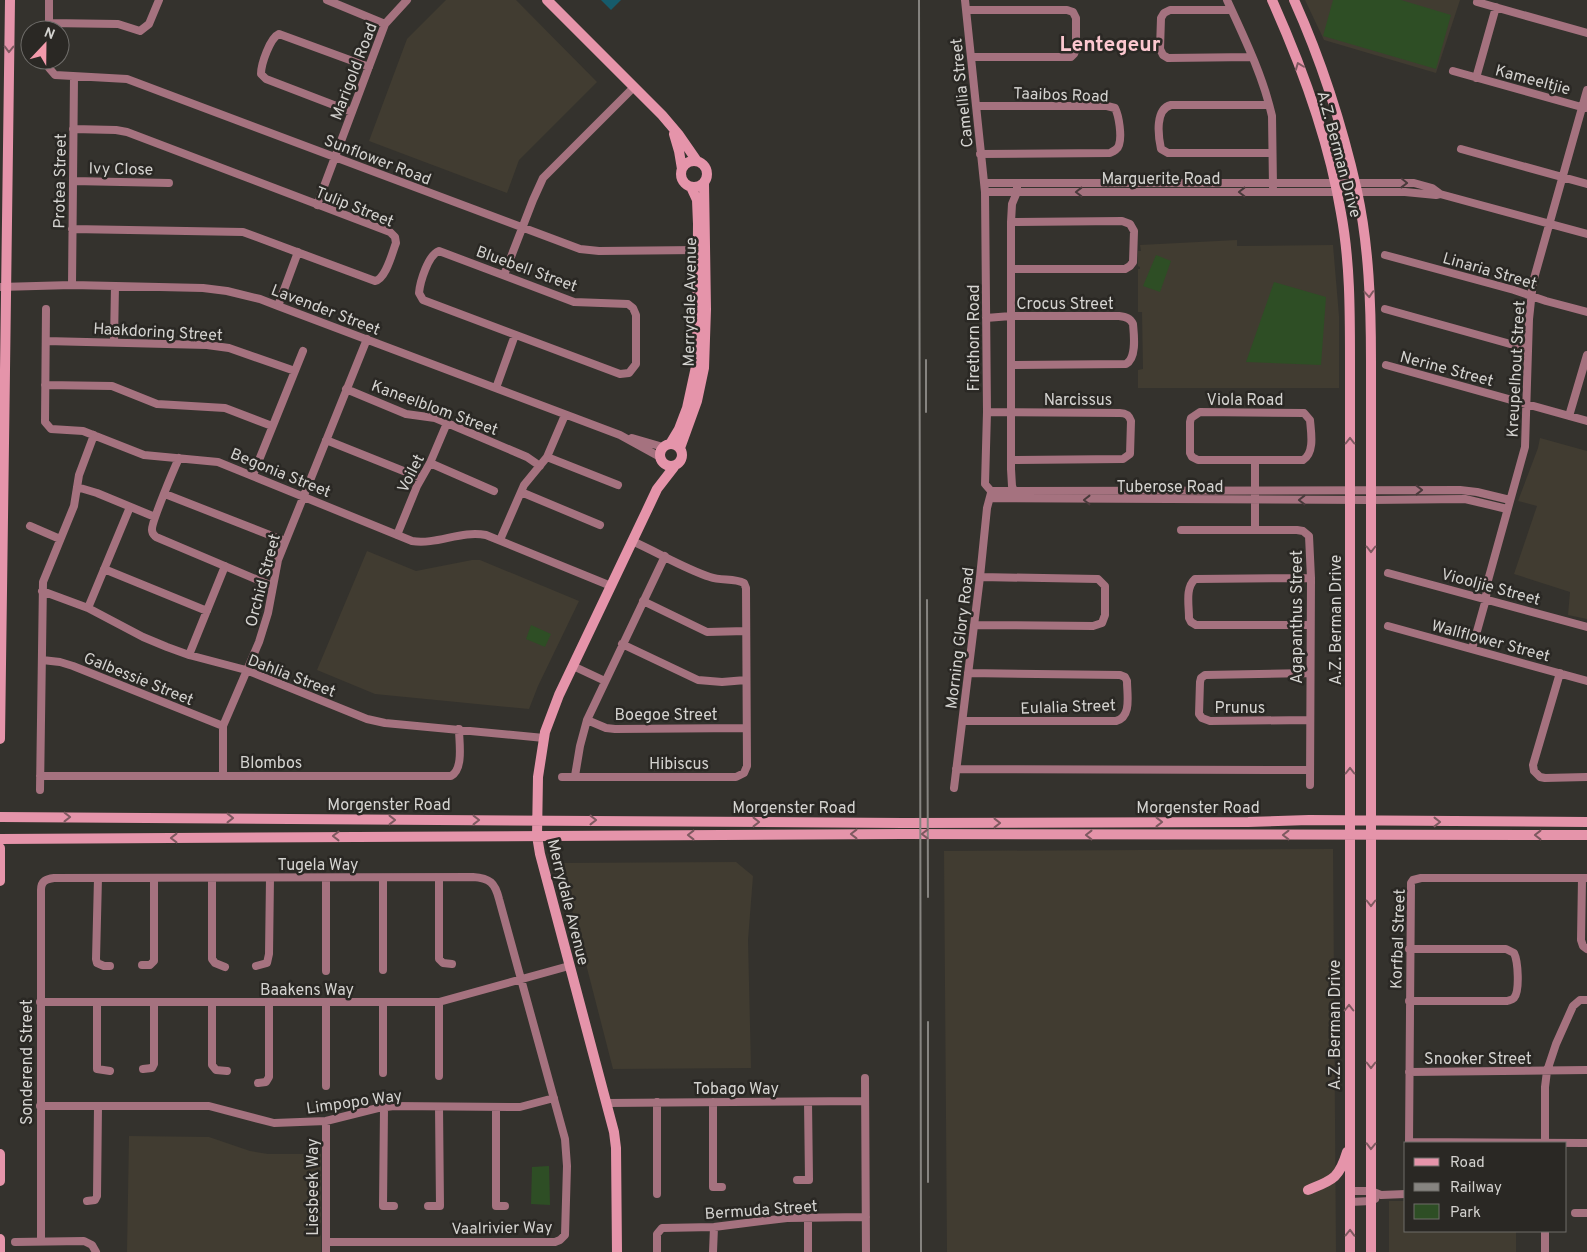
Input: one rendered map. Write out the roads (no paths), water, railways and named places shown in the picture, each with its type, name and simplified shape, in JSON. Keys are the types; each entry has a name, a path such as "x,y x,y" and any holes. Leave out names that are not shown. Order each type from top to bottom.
{"main road":[{"path":"0,739 3,287 10,0"},
{"path":"547,0 634,86 679,135 697,161 706,169 707,176 704,183 698,187 691,187 682,180 679,151 673,129"},
{"name":"A.Z. Berman Drive","path":"1272,0 1291,43 1310,96 1336,188 1344,234 1350,312 1350,1252"},
{"name":"A.Z. Berman Drive","path":"1294,0 1324,70 1360,189 1370,297 1374,1196 1371,1252"},
{"path":"682,169 687,163 697,161"},
{"name":"Merrydale Avenue","path":"617,1252 616,1148 607,1103 544,872 537,836 538,777 544,738 554,706 657,489 667,452 679,429 690,400 702,336 704,183"},
{"name":"Merrydale Avenue","path":"691,187 696,200 702,336"},
{"path":"667,452 682,458 679,464 674,467 667,466 667,452"},
{"name":"Merrydale Avenue","path":"657,489 674,467"},
{"name":"Morgenster Road","path":"0,817 537,820 903,828 947,834 1587,835"},
{"name":"Morgenster Road","path":"0,839 537,836 903,828 948,823 1350,820 1587,822"},
{"path":"0,848 0,881"},
{"path":"1308,1190 1332,1180 1342,1168 1350,1144"},
{"path":"0,1154 0,1181"},
{"path":"0,1239 0,1252"}],"street":[{"path":"49,0 49,20"},
{"path":"70,25 118,24 140,31 149,24 159,0"},
{"path":"327,0 385,24"},
{"name":"Marigold Road","path":"316,205 385,24 407,0"},
{"name":"Camellia Street","path":"965,0 984,184"},
{"path":"1227,0 1252,57 1272,116 1272,183 1274,192"},
{"path":"1477,2 1587,33"},
{"name":"Kameeltjie","path":"1476,78 1496,8"},
{"path":"966,10 1067,10 1073,12 1076,18 1076,49 1071,57 971,57"},
{"path":"1231,10 1170,10 1164,13 1161,18 1160,49 1163,55 1168,58 1252,57"},
{"path":"352,112 266,79 262,74 262,67 273,38 279,34 368,67"},
{"name":"Sunflower Road","path":"50,70 58,76 127,79 580,249 698,250"},
{"name":"Kameeltjie","path":"1453,71 1585,108"},
{"name":"Protea Street","path":"72,286 74,77"},
{"path":"504,276 543,178 634,86"},
{"name":"Kreupelhout Street","path":"1472,649 1486,599 1487,584 1525,448 1529,318 1533,282 1562,177 1585,108 1587,90"},
{"path":"1269,105 1171,105 1165,107 1160,116 1160,144 1161,149 1168,153 1272,153"},
{"name":"Taaibos Road","path":"976,106 1107,106 1115,108 1119,116 1120,144 1116,150 1110,153 980,154"},
{"name":"Tulip Street","path":"72,229 239,232 298,252 372,281 379,280 384,275 396,243 394,236 390,232 127,132 73,129"},
{"path":"1461,149 1587,184"},
{"name":"Ivy Close","path":"72,181 169,183"},
{"name":"Marguerite Road","path":"985,192 1017,188 1272,183 1336,188"},
{"path":"1360,189 1367,183 1414,183 1432,188 1440,194 1587,234"},
{"name":"Marguerite Road","path":"984,184 1017,188 1274,192 1336,188"},
{"name":"Firethorn Road","path":"984,184 987,412 985,484 990,494"},
{"path":"1015,495 1012,483 1011,460 1011,222 1012,204 1017,188"},
{"path":"1336,188 1440,194"},
{"path":"1011,222 1122,221 1130,224 1134,231 1133,262 1125,269 1011,269"},
{"name":"Bluebell Street","path":"439,251 504,276 574,302 628,304 633,308 636,315 636,364 631,372 620,374 515,335 427,302 423,300 419,293 430,257 439,251"},
{"path":"278,306 298,252"},
{"name":"Linaria Street","path":"1384,255 1587,312"},
{"name":"Lavender Street","path":"3,287 115,286 227,290 260,299 667,452"},
{"path":"114,341 115,286"},
{"name":"Begonia Street","path":"46,309 45,422 48,427 54,430 83,431 140,454 218,462 412,541 424,542 470,534 486,535 611,586"},
{"path":"1385,309 1528,349"},
{"name":"Crocus Street","path":"986,318 1011,316 1119,316 1131,320 1134,330 1133,356 1130,362 1126,364 1012,365"},
{"path":"496,388 515,335"},
{"name":"Orchid Street","path":"223,776 223,726 259,642 265,623 278,560 346,389 368,339"},
{"name":"Haakdoring Street","path":"46,341 185,343 221,346 294,371"},
{"path":"253,475 303,351"},
{"path":"1569,416 1587,355"},
{"name":"Nerine Street","path":"1386,365 1587,421"},
{"path":"45,385 112,386 157,404 225,408 272,426"},
{"name":"Kaneelblom Street","path":"346,389 412,416 435,418 527,457 540,466"},
{"name":"Narcissus","path":"987,412 1120,412 1130,416 1130,454 1123,459 1011,460"},
{"name":"Viola Road","path":"1200,412 1300,412 1308,416 1310,420 1311,448 1307,458 1302,460 1256,460 1198,460 1192,457 1190,453 1191,418 1200,412"},
{"path":"500,540 521,492 529,478 547,457 565,415"},
{"name":"Voilet","path":"397,535 447,423"},
{"path":"40,790 42,591 45,575 74,506 78,475 94,435"},
{"path":"326,440 421,478"},
{"path":"547,457 618,485"},
{"path":"179,458 155,517 152,531 156,537 272,586"},
{"path":"1255,530 1256,460"},
{"path":"430,463 494,491"},
{"path":"77,487 97,493 155,517"},
{"name":"Tuberose Road","path":"1015,495 1256,489 1350,489 1370,495"},
{"path":"1370,495 1470,490 1510,500"},
{"path":"521,492 600,525"},
{"path":"165,494 285,541"},
{"name":"Tuberose Road","path":"990,494 1256,500 1350,500 1370,495"},
{"name":"Morning Glory Road","path":"954,788 990,494"},
{"path":"1370,495 1465,499 1507,509"},
{"path":"88,608 130,507"},
{"path":"30,526 60,539"},
{"name":"Agapanthus Street","path":"1181,530 1298,530 1308,533 1310,539 1310,785"},
{"name":"Hibiscus","path":"562,776 736,777 744,773 747,766 746,588 744,583 710,577 632,541"},
{"path":"576,776 580,746 587,720 665,556"},
{"path":"189,655 225,566"},
{"path":"104,568 207,611"},
{"name":"Viooljie Street","path":"1388,573 1587,626"},
{"path":"974,625 1093,626 1102,623 1105,615 1105,586 1098,579 980,577"},
{"path":"1310,578 1203,578 1195,579 1190,583 1189,588 1189,618 1196,625 1310,625"},
{"name":"Dahlia Street","path":"42,591 88,608 142,637 189,655 246,670 367,720 544,738"},
{"path":"643,601 707,632 746,630"},
{"name":"Wallflower Street","path":"1388,626 1587,681"},
{"path":"622,644 698,680 714,682 746,680"},
{"name":"Galbessie Street","path":"42,660 73,666 223,726"},
{"path":"573,666 605,681"},
{"name":"Eulalia Street","path":"963,721 1116,721 1124,718 1127,712 1127,682 1125,677 1120,674 968,673"},
{"name":"Prunus","path":"1309,720 1210,721 1202,718 1199,714 1200,682 1201,678 1205,675 1310,673"},
{"path":"1560,673 1533,765 1534,771 1540,777 1545,778 1586,775"},
{"name":"Boegoe Street","path":"587,720 615,729 746,728"},
{"name":"Blombos","path":"40,776 451,776 456,773 458,766 459,729"},
{"path":"956,769 1310,770"},
{"name":"Tugela Way","path":"42,882 54,878 483,878 494,884 521,980"},
{"path":"98,878 96,959 100,965 110,966"},
{"path":"142,965 150,965 154,961 154,878"},
{"path":"212,878 212,960 225,967"},
{"path":"256,966 267,963 269,954 270,878"},
{"path":"326,878 326,971"},
{"path":"383,878 383,970"},
{"path":"439,878 439,959 443,963 452,964"},
{"name":"Korfbal Street","path":"1410,1142 1409,1001 1411,883 1417,878 1584,878"},
{"path":"1584,878 1581,940 1583,946 1587,949"},
{"name":"Sonderend Street","path":"41,1241 40,890 42,882"},
{"path":"1409,1001 1507,1001 1512,1000 1517,991 1514,953 1506,949 1410,949"},
{"name":"Baakens Way","path":"40,1002 439,1002 570,966"},
{"name":"Vaalrivier Way","path":"326,1242 555,1242 560,1240 566,1231 567,1150 521,980"},
{"path":"1545,1142 1545,1087 1547,1071 1554,1049 1573,1006 1580,1000 1587,1000"},
{"path":"143,1069 152,1068 154,1064 154,1002"},
{"path":"212,1002 212,1065 216,1070 227,1071"},
{"path":"258,1083 266,1082 269,1077 269,1002"},
{"path":"383,1002 383,1073"},
{"path":"439,1002 439,1076"},
{"path":"97,1003 97,1069 110,1071"},
{"path":"326,1003 326,1086"},
{"name":"Snooker Street","path":"1409,1072 1587,1070"},
{"path":"865,1078 866,1252"},
{"name":"Limpopo Way","path":"40,1106 209,1106 271,1123 326,1121 384,1108 527,1106 554,1098"},
{"name":"Tobago Way","path":"607,1103 865,1101"},
{"path":"657,1102 657,1194"},
{"path":"713,1102 713,1187 722,1187"},
{"path":"797,1180 809,1180 808,1102"},
{"path":"87,1201 95,1200 97,1196 98,1106"},
{"path":"428,1206 440,1206 440,1107"},
{"path":"496,1107 496,1206 505,1206"},
{"path":"384,1108 383,1206 394,1206"},
{"name":"Liesbeek Way","path":"326,1121 326,1252"},
{"name":"Korfbal Street","path":"1567,1143 1587,1143"},
{"path":"1350,1191 1374,1196"},
{"path":"1350,1202 1374,1196 1404,1194"},
{"path":"1575,1213 1587,1213"},
{"name":"Bermuda Street","path":"656,1252 657,1234 659,1230 668,1227 714,1227 787,1218 866,1217"},
{"path":"808,1218 808,1252"},
{"path":"713,1252 714,1227"},
{"path":"1545,1232 1545,1252"},
{"path":"16,1242 87,1242 94,1247 96,1252"}],"water":[{"path":"601,0 621,0 611,10"}],"railway":[{"path":"919,0 921,1252"},
{"path":"926,360 926,412"},
{"path":"927,600 928,897"},
{"path":"928,1022 928,1182"}],"district":[{"name":"Lentegeur","path":"1110,44"}]}
